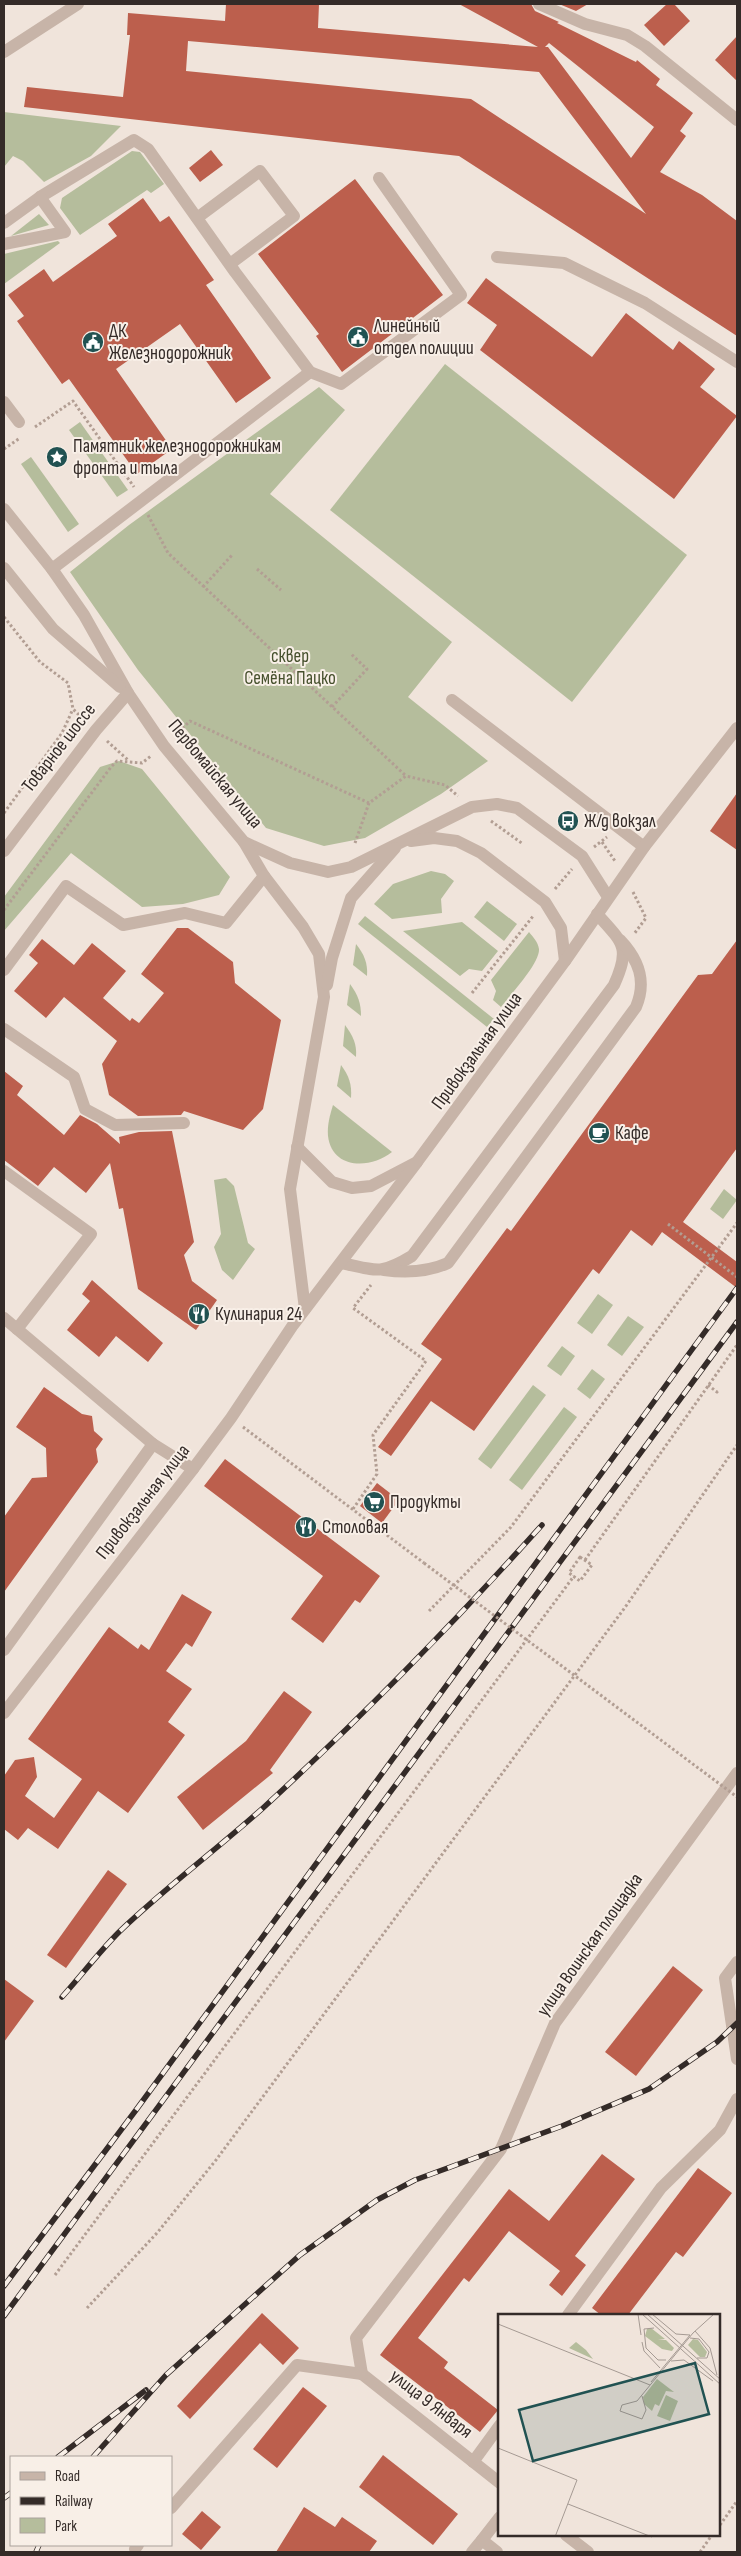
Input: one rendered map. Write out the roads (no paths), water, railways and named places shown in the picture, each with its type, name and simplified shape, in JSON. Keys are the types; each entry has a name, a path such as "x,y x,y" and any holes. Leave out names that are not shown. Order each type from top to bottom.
{"street":[{"path":"4,52 78,4"},
{"path":"539,4 585,24 627,35 645,46 737,120"},
{"path":"4,224 40,197 134,140 148,148 230,264 310,372 341,384 461,295 380,178"},
{"path":"197,218 260,171 294,216 230,264"},
{"path":"4,244 65,232 40,197"},
{"path":"497,258 564,263 645,303 737,362"},
{"path":"52,569 140,499 310,372"},
{"path":"4,402 19,422"},
{"name":"Первомайская улица","path":"4,509 52,569 84,615 128,693 164,746 244,842 290,863 328,872 350,867 472,807 498,804 517,808 582,856 608,897"},
{"name":"Первомайская улица","path":"4,568 54,629 128,693"},
{"name":"Товарное шоссе","path":"4,851 96,730 128,693"},
{"path":"452,700 644,847"},
{"path":"608,897 644,847 737,728"},
{"path":"305,1309 290,1189 332,958 351,898 400,843 434,838 457,840 481,852 545,902 561,928 565,961"},
{"path":"244,842 264,876 304,927 320,954 324,997"},
{"path":"4,970 66,886 123,925 185,913 226,923 264,876"},
{"name":"Привокзальная улица","path":"4,1713 231,1418 305,1309 417,1162 565,961 608,897"},
{"path":"341,1263 405,1272 438,1268 448,1263 636,1007 641,995 642,975 633,954 597,914"},
{"path":"382,1270 391,1268 412,1256 614,985 624,962 620,940"},
{"path":"4,1029 74,1077 85,1109 116,1125 184,1123"},
{"name":"Привокзальная улица","path":"297,1147 332,1182 352,1188 371,1186 417,1162"},
{"path":"4,1171 91,1234 17,1329"},
{"path":"4,1318 153,1444 192,1469"},
{"path":"4,1650 153,1444"},
{"name":"улица Воинская площадка","path":"362,2374 356,2338 501,2149 555,2023 737,1773"},
{"path":"737,1962 725,1978 737,2059"},
{"path":"569,2314 661,2188 720,2130 737,2099"},
{"path":"172,2507 298,2365 362,2374"},
{"name":"улица 9 Января","path":"362,2374 498,2481"},
{"path":"473,2462 498,2428"},
{"path":"472,2552 498,2520"},
{"path":"567,2536 588,2552"},
{"path":"482,2540 497,2552"}],"railway":[{"path":"4,2286 136,2110 737,1288"},
{"path":"4,2316 737,1322"},
{"path":"62,1997 119,1932 263,1808 371,1705 475,1598 542,1525"},
{"path":"94,2456 166,2375 300,2255 377,2200 415,2180 562,2126 649,2089 717,2042 737,2023"},
{"path":"59,2456 146,2390"},
{"path":"4,2498 10,2494"},
{"path":"36,2552 39,2546"}],"place":[{"name":"Линейный отдел полиции","path":"358,337"},
{"name":"ДК Железнодорожник","path":"93,342"},
{"name":"Памятник железнодорожникам фронта и тыла","path":"57,457"},
{"name":"Ж/д вокзал","path":"568,821"},
{"name":"Кафе","path":"599,1133"},
{"name":"Кулинария 24","path":"199,1314"},
{"name":"Продукты","path":"374,1502"},
{"name":"Столовая","path":"306,1527"}],"park label":[{"name":"сквер Семёна Пацко","path":"290,667"}]}
